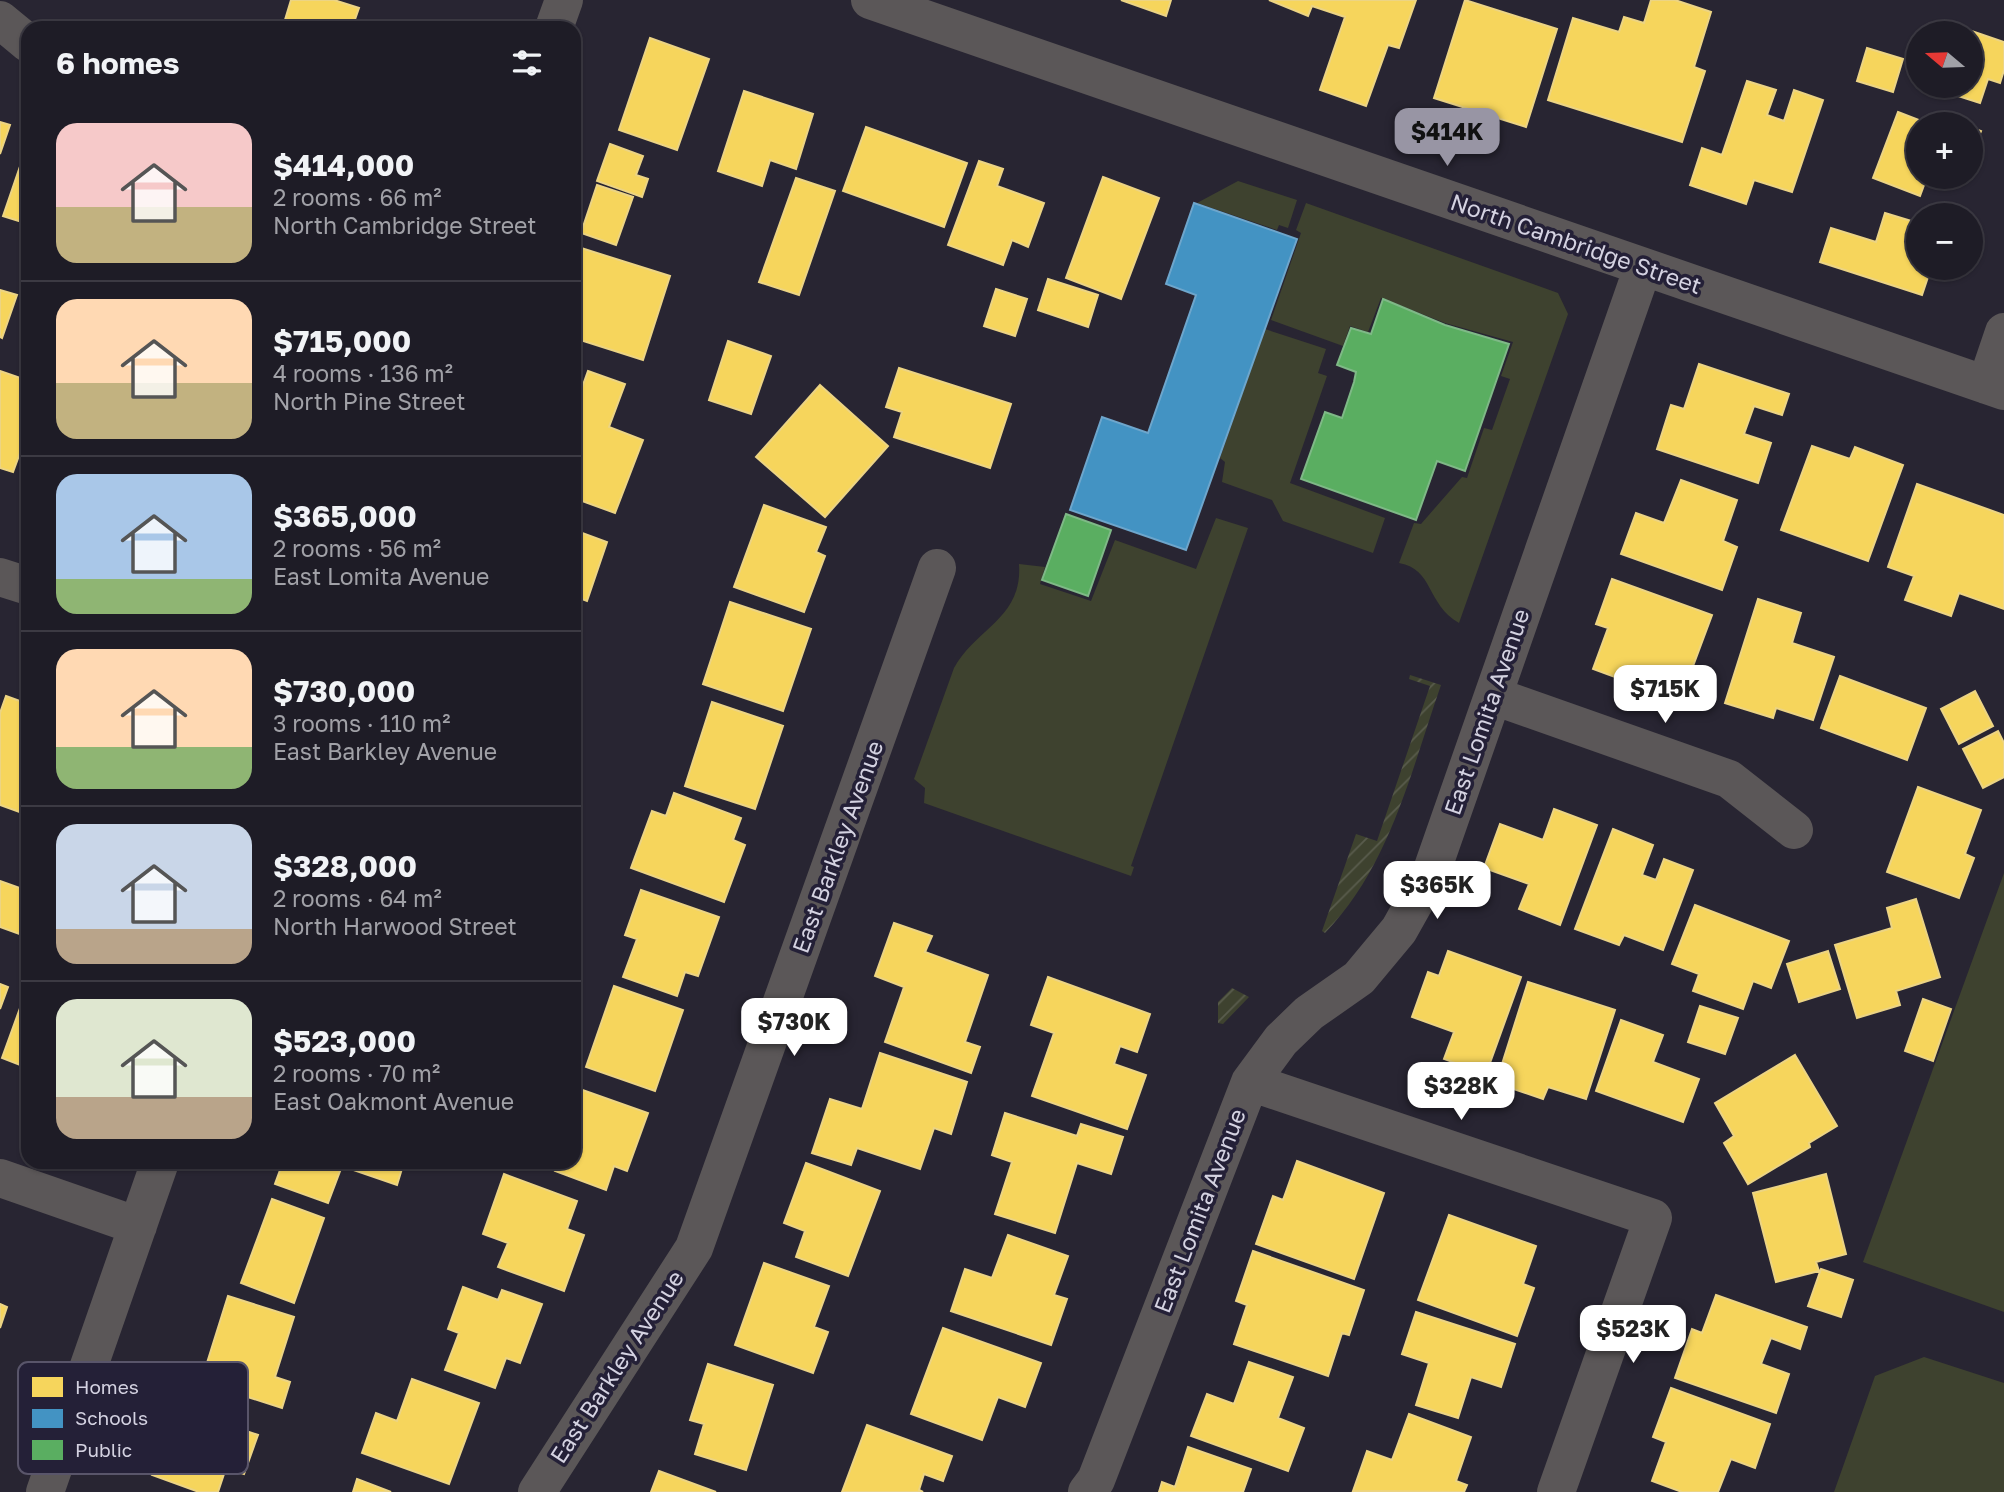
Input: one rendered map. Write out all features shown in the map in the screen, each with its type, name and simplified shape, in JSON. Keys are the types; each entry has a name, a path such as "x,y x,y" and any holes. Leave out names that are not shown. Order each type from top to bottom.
{"street":[{"path":"556,21 564,0"},
{"name":"North Cambridge Street","path":"870,0 1995,388"},
{"path":"0,20 21,37"},
{"name":"East Lomita Avenue","path":"1087,1492 1096,1480 1250,1082 1281,1040 1310,1013 1359,978 1398,930 1431,873 1643,267"},
{"path":"1995,388 2004,332"},
{"name":"East Barkley Avenue","path":"537,1492 694,1248 937,568"},
{"path":"0,576 21,584"},
{"path":"1494,696 1729,779 1794,830"},
{"path":"1250,1082 1653,1218 1556,1492"},
{"path":"90,1362 158,1169"},
{"path":"0,1178 138,1226"},
{"path":"45,1492 51,1474"}],"green space":[{"path":"1238,181 1297,200 1288,228 1279,225 1277,230 1197,203"},
{"path":"1306,203 1558,293 1568,314 1459,623 1448,615 1418,572 1399,563 1414,523 1421,524 1462,477 1467,478 1484,428 1492,430 1510,379 1501,376 1513,342 1445,323 1381,298 1368,332 1350,326 1343,346 1271,320 1301,233 1296,230"},
{"path":"1265,329 1326,349 1318,373 1327,376 1290,483 1385,518 1373,553 1283,521 1272,500 1222,482 1225,462 1220,458"},
{"path":"1216,518 1248,528 1131,866 1134,867 1131,876 924,803 925,788 914,779 954,668 963,654 1006,610 1014,597 1019,564 1045,567 1040,584 1091,601 1115,540 1196,569"},
{"path":"1410,675 1441,685 1408,784 1382,848 1347,907 1325,933 1322,931 1356,834 1377,841 1430,686 1409,679"},
{"path":"2004,873 2004,1312 1863,1262"},
{"path":"1232,988 1249,997 1223,1024 1218,1023 1218,1002"},
{"path":"1924,1357 2004,1383 2004,1492 1834,1492 1875,1376"}],"building: Homes":[{"path":"291,0 334,0 359,8 354,21 285,21"},
{"path":"1121,0 1171,0 1166,16"},
{"path":"1269,0 1416,0 1399,48 1388,45 1366,106 1320,90 1345,17 1312,6 1308,16"},
{"path":"1465,0 1557,29 1526,127 1434,98"},
{"path":"1651,0 1675,0 1711,12 1694,67 1705,71 1682,142 1548,100 1573,18 1619,32 1624,17 1644,23"},
{"path":"1983,35 2004,42 2004,70 2000,83 1988,79 1983,94"},
{"path":"650,38 709,59 677,150 619,130"},
{"path":"1867,48 1903,59 1893,92 1857,81"},
{"path":"1747,81 1776,90 1767,115 1784,121 1794,90 1823,100 1792,192 1754,180 1746,204 1690,185 1702,148 1722,155"},
{"path":"744,91 813,114 796,169 770,160 762,186 718,171"},
{"path":"1964,98 1982,98 1980,103"},
{"path":"1898,112 1906,115 1906,189 1923,189 1920,196 1873,178"},
{"path":"0,122 10,125 0,154"},
{"path":"866,127 967,163 944,227 843,191"},
{"path":"610,144 643,156 636,175 648,179 642,197 597,181"},
{"path":"979,161 1003,169 997,186 1044,203 1028,247 1012,240 1003,265 948,245"},
{"path":"21,163 21,222 3,216"},
{"path":"1103,177 1159,198 1121,299 1066,278"},
{"path":"796,178 835,191 799,295 759,282"},
{"path":"597,185 633,197 616,245 581,233"},
{"path":"1885,213 1906,219 1906,280 1927,280 1922,295 1820,262 1831,228 1876,242"},
{"path":"581,248 670,276 643,360 581,340"},
{"path":"1048,279 1098,295 1088,327 1038,310"},
{"path":"996,289 1027,299 1015,336 984,326"},
{"path":"0,290 17,295 2,338 0,337"},
{"path":"728,341 771,356 751,414 709,400"},
{"path":"1699,364 1789,394 1782,415 1754,406 1744,434 1771,443 1758,483 1657,449 1671,405 1684,409"},
{"path":"899,368 1011,404 990,468 894,437 902,412 886,407"},
{"path":"0,371 21,378 21,453 13,472 0,468"},
{"path":"588,371 625,384 609,427 643,440 615,513 581,501 581,390"},
{"path":"820,385 888,446 825,517 756,457"},
{"path":"1812,446 1850,459 1855,447 1903,465 1868,561 1781,530"},
{"path":"1681,480 1737,500 1723,541 1737,547 1722,590 1621,554 1636,513 1664,523"},
{"path":"1917,484 2004,515 2004,609 1959,593 1951,616 1905,600 1914,576 1888,567"},
{"path":"764,505 826,527 816,552 825,556 804,612 734,587"},
{"path":"581,533 607,542 587,601 581,599"},
{"path":"1612,579 1712,615 1680,701 1593,669 1608,628 1596,624"},
{"path":"1758,599 1801,613 1792,643 1834,657 1813,720 1776,708 1773,718 1725,703"},
{"path":"730,602 811,629 783,711 703,684"},
{"path":"1840,676 1926,708 1907,760 1821,728"},
{"path":"1975,691 1993,726 1959,744 1941,709"},
{"path":"6,696 21,701 21,812 0,805 0,713"},
{"path":"712,702 783,726 755,809 685,786"},
{"path":"1998,731 2004,743 2004,777 1983,788 1963,749"},
{"path":"1918,787 1981,810 1965,854 1974,858 1959,898 1887,872"},
{"path":"674,793 741,818 733,840 745,845 724,902 631,868 652,811 666,816"},
{"path":"1554,809 1597,825 1560,925 1519,909 1529,884 1484,868 1500,824 1543,840"},
{"path":"1613,829 1653,845 1642,875 1656,880 1664,859 1693,870 1663,950 1624,935 1619,945 1575,929"},
{"path":"0,881 21,888 21,934 0,927"},
{"path":"641,890 719,917 698,976 685,972 677,996 623,977 637,939 625,935"},
{"path":"1916,899 1940,977 1896,991 1900,1005 1857,1018 1835,945 1892,928 1887,908"},
{"path":"1695,905 1789,941 1771,988 1753,981 1743,1009 1693,991 1699,974 1672,964"},
{"path":"894,923 932,936 925,952 988,975 965,1042 980,1047 971,1073 885,1042 904,987 875,976"},
{"path":"1448,951 1521,977 1486,1074 1444,1059 1454,1032 1412,1017 1428,972 1439,976"},
{"path":"1828,951 1840,989 1799,1002 1787,964"},
{"path":"1048,977 1150,1014 1137,1052 1120,1046 1114,1064 1146,1075 1127,1129 1032,1096 1054,1033 1031,1025"},
{"path":"1528,982 1615,1010 1586,1099 1548,1087 1543,1099 1496,1083"},
{"path":"0,984 8,987 0,1009"},
{"path":"614,986 683,1010 655,1091 586,1067"},
{"path":"1923,999 1951,1009 1933,1061 1905,1051"},
{"path":"21,1005 21,1065 2,1058"},
{"path":"1700,1006 1738,1018 1725,1054 1688,1042"},
{"path":"1621,1020 1663,1035 1653,1062 1699,1079 1683,1122 1596,1091"},
{"path":"880,1053 967,1082 951,1134 934,1128 920,1169 857,1148 851,1165 812,1153 830,1099 862,1109"},
{"path":"1795,1055 1837,1126 1809,1143 1810,1147 1748,1184 1724,1143 1734,1136 1715,1103"},
{"path":"581,1089 648,1113 627,1171 614,1166 606,1190 555,1171 581,1169"},
{"path":"1005,1113 1077,1136 1081,1124 1123,1137 1111,1174 1077,1163 1055,1233 995,1214 1012,1162 992,1155"},
{"path":"1297,1161 1384,1193 1354,1279 1256,1244 1273,1196 1283,1200"},
{"path":"806,1163 880,1191 848,1276 796,1257 805,1231 784,1223"},
{"path":"280,1169 341,1169 328,1203 275,1184"},
{"path":"351,1169 402,1169 397,1185"},
{"path":"504,1174 577,1201 567,1229 584,1235 564,1291 498,1267 508,1243 483,1234"},
{"path":"1826,1174 1846,1254 1816,1262 1819,1271 1776,1282 1753,1193"},
{"path":"272,1199 324,1218 294,1303 241,1283"},
{"path":"1449,1215 1536,1246 1523,1284 1534,1288 1517,1336 1418,1300"},
{"path":"1008,1235 1068,1256 1054,1295 1067,1299 1051,1345 951,1311 965,1269 992,1278"},
{"path":"1253,1251 1364,1290 1349,1335 1342,1333 1328,1376 1234,1344 1247,1305 1236,1301"},
{"path":"764,1263 829,1286 814,1327 828,1332 813,1373 735,1345"},
{"path":"1821,1269 1853,1280 1841,1317 1808,1306"},
{"path":"463,1287 498,1300 502,1290 542,1304 520,1363 506,1358 495,1388 445,1370 459,1333 448,1329"},
{"path":"1716,1295 1807,1327 1800,1349 1771,1338 1761,1364 1789,1374 1776,1413 1675,1378 1692,1329 1702,1333"},
{"path":"228,1296 294,1317 275,1377 290,1382 282,1408 248,1397 248,1362 207,1362"},
{"path":"0,1304 7,1307 0,1328"},
{"path":"1416,1312 1515,1344 1501,1387 1471,1377 1458,1418 1416,1405 1429,1363 1402,1354"},
{"path":"943,1328 1041,1363 1025,1407 998,1397 982,1440 911,1414"},
{"path":"1249,1362 1293,1377 1278,1418 1304,1428 1288,1471 1191,1436 1207,1394 1234,1404"},
{"path":"708,1364 773,1385 746,1470 695,1454 704,1424 690,1420"},
{"path":"412,1379 479,1403 449,1484 362,1453 376,1413 397,1421"},
{"path":"1671,1388 1770,1424 1755,1468 1731,1459 1718,1492 1682,1492 1652,1481 1666,1442 1653,1437"},
{"path":"1409,1414 1471,1437 1456,1481 1467,1485 1464,1492 1353,1491 1367,1451 1392,1460"},
{"path":"867,1425 952,1456 943,1481 924,1474 919,1490 923,1492 842,1492"},
{"path":"248,1432 258,1435 248,1463"},
{"path":"1188,1447 1251,1469 1243,1492 1159,1492 1162,1482 1175,1487"},
{"path":"659,1471 716,1492 651,1492"},
{"path":"224,1474 218,1492 199,1492 152,1475"},
{"path":"357,1479 391,1492 353,1492"}],"building: Schools":[{"path":"1194,203 1297,239 1186,550 1070,510 1102,417 1148,433 1196,295 1166,284"}],"building: Public":[{"path":"1383,299 1445,325 1509,344 1465,471 1437,461 1416,520 1301,479 1325,412 1342,418 1354,382 1356,372 1337,365 1351,328 1371,334"},
{"path":"1066,514 1111,530 1088,596 1042,580"}]}
